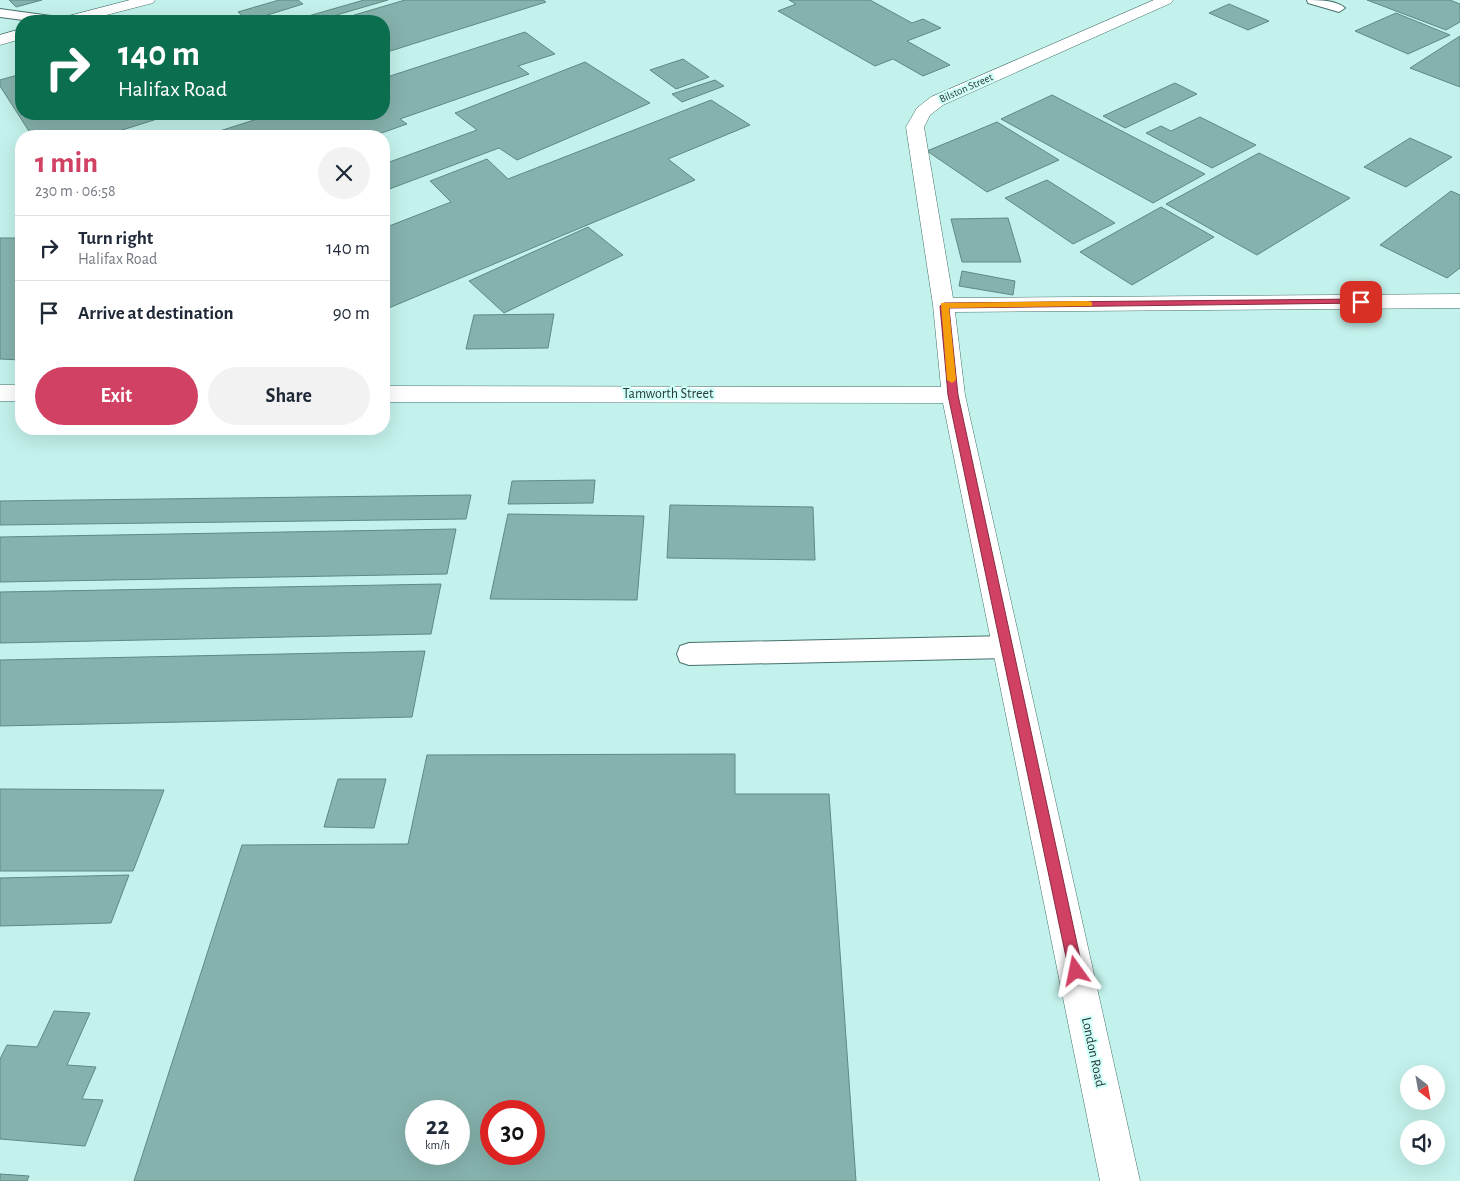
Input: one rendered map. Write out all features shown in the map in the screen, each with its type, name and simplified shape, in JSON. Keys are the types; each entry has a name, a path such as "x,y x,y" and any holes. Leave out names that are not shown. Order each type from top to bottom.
{"street":[{"path":"89,15 148,0"},
{"name":"Bilston Street","path":"944,306 915,127 923,112 937,101 1166,0"},
{"path":"0,40 15,36"},
{"path":"944,306 1460,300"},
{"name":"London Road","path":"944,306 953,395 1120,1181"},
{"path":"0,393 15,393"},
{"name":"Tamworth Street","path":"390,394 953,395"}],"lane":[{"path":"1313,0 1339,8"},
{"path":"0,13 15,15"},
{"path":"689,654 1007,647"}],"building":[{"path":"9,0 42,0 16,7"},
{"path":"279,0 298,0 303,4 267,15 241,15 238,12"},
{"path":"364,0 388,0 337,15 312,15"},
{"path":"405,0 543,0 546,2 390,51 390,15 354,15"},
{"path":"789,0 870,0 912,23 923,19 941,28 907,41 950,65 923,76 893,59 875,66 778,11 796,4"},
{"path":"1367,0 1450,0 1460,4 1460,22 1446,30"},
{"path":"1229,4 1269,21 1248,30 1209,13"},
{"path":"1396,13 1450,35 1408,54 1355,31"},
{"path":"525,32 555,54 518,66 529,74 400,119 407,124 390,130 223,130 254,120 390,120 390,76"},
{"path":"1460,36 1460,87 1410,68"},
{"path":"683,59 709,77 676,89 650,70"},
{"path":"585,62 650,103 517,160 499,148 390,189 390,162 477,130 455,113"},
{"path":"15,76 15,109 0,86 0,80"},
{"path":"715,80 724,86 682,102 672,94"},
{"path":"1175,83 1197,94 1125,128 1103,116"},
{"path":"1052,95 1205,174 1153,203 1001,119"},
{"path":"711,100 750,125 668,159 695,180 390,307 390,226 451,202 430,181 487,159 508,179"},
{"path":"1200,117 1256,145 1212,168 1146,133 1161,126 1171,131"},
{"path":"22,120 154,120 122,130 28,130"},
{"path":"997,122 1059,160 987,192 927,151"},
{"path":"1410,138 1452,157 1406,187 1364,167"},
{"path":"1259,153 1350,198 1257,255 1166,204"},
{"path":"1047,180 1115,223 1073,244 1005,198"},
{"path":"1451,191 1460,195 1460,268 1447,278 1380,245"},
{"path":"1161,207 1214,237 1132,285 1080,252"},
{"path":"1008,218 1021,262 962,262 951,219"},
{"path":"588,227 623,255 504,313 469,281"},
{"path":"0,238 15,238 15,360 0,359"},
{"path":"962,271 1015,281 1013,295 959,286"},
{"path":"554,314 548,348 466,349 474,315"},
{"path":"595,480 593,503 508,504 512,481"},
{"path":"471,495 466,519 0,525 0,501"},
{"path":"670,505 813,507 815,560 667,558"},
{"path":"508,514 644,516 637,600 490,599"},
{"path":"456,529 447,574 0,582 0,537"},
{"path":"441,584 431,634 0,643 0,592"},
{"path":"425,651 412,717 0,726 0,660"},
{"path":"735,754 735,794 829,794 856,1181 134,1181 242,845 408,844 427,755"},
{"path":"338,779 386,779 374,828 324,827"},
{"path":"0,789 164,790 133,871 0,871"},
{"path":"129,875 111,923 0,926 0,878"},
{"path":"54,1011 90,1013 67,1065 96,1067 82,1099 103,1100 85,1146 0,1139 0,1059 7,1045 37,1047"},
{"path":"0,1174 29,1176 27,1181 0,1181"}],"slow traffic":[{"path":"952,380 944,306 1088,304"}],"route":[{"path":"1076,971 953,395 944,306 1361,302"}]}
